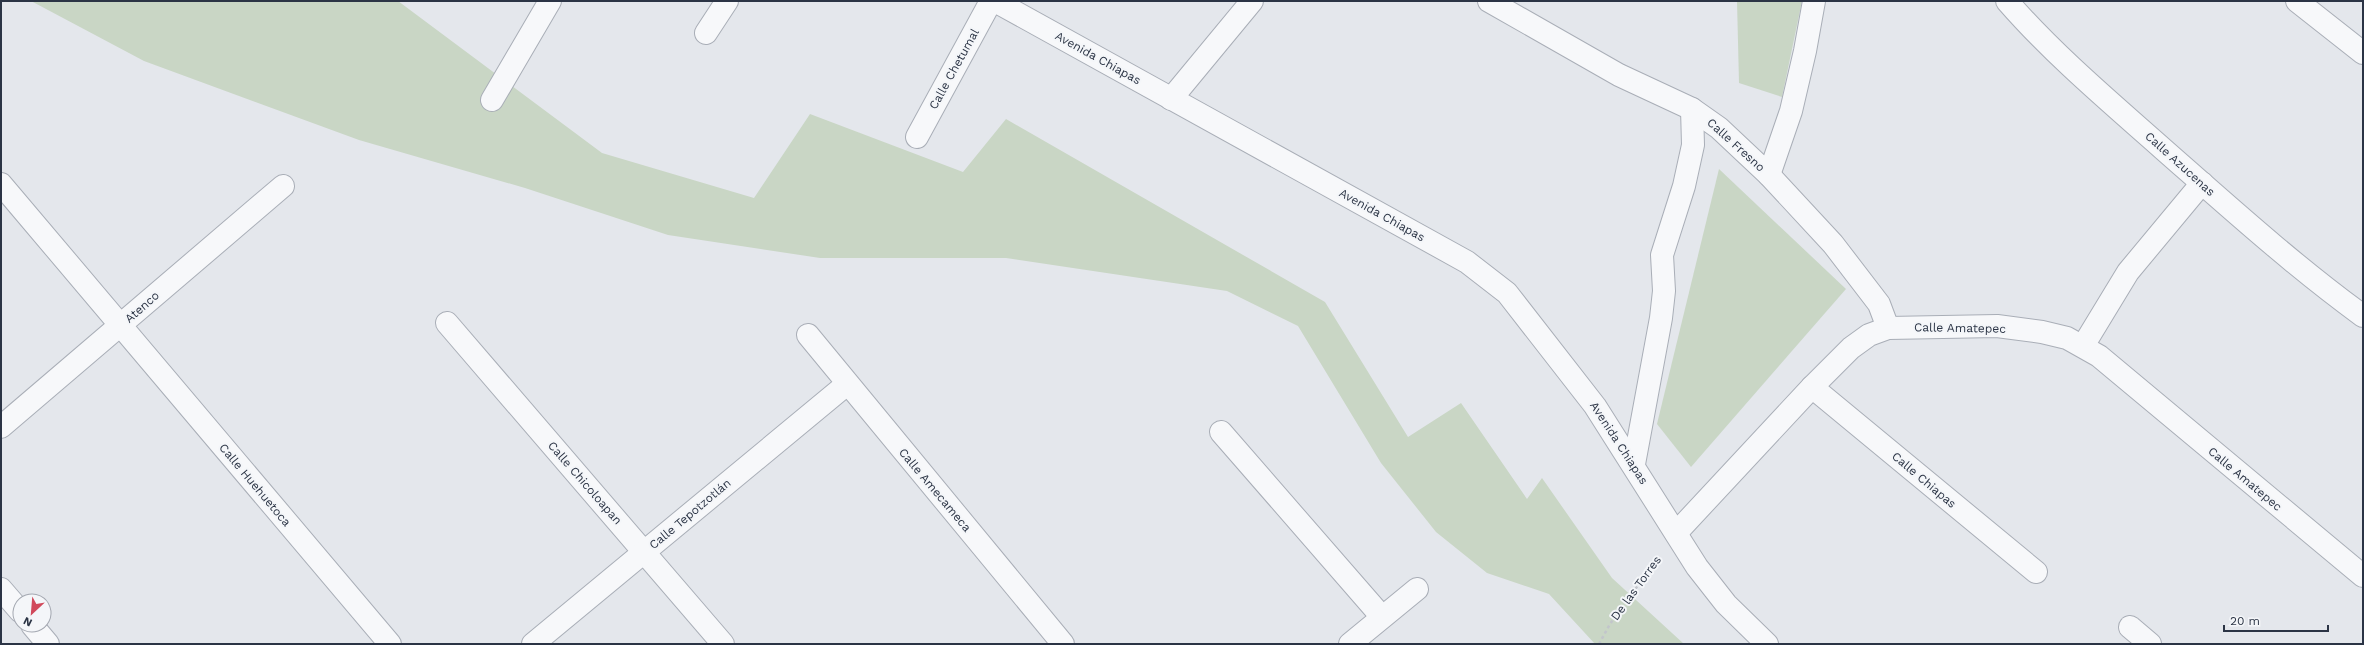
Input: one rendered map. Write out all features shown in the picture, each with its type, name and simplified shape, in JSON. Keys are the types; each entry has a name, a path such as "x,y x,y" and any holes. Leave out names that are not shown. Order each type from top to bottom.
{"street":[{"path":"492,100 550,1"},
{"path":"706,33 727,1"},
{"name":"Calle Chetumal","path":"917,137 991,1"},
{"name":"Avenida Chiapas","path":"995,1 1468,262 1489,277 1507,293 1595,406 1634,464 1697,566 1726,604 1767,644"},
{"path":"1171,99 1252,1"},
{"name":"Calle Fresno","path":"1489,1 1619,75 1662,97 1692,109 1719,128 1769,175 1833,244 1879,304 1888,328"},
{"path":"1769,175 1791,111 1814,1"},
{"name":"Calle Azucenas","path":"2007,1 2046,41 2119,109 2261,237 2315,281 2363,316"},
{"path":"2297,1 2363,53"},
{"path":"1634,464 1661,318 1664,291 1662,255 1684,186 1692,145 1692,109"},
{"path":"2083,346 2128,272 2202,183"},
{"name":"Calle Huehuetoca","path":"1,184 120,327 390,644"},
{"name":"Atenco","path":"1,427 120,327 283,186"},
{"name":"Calle Chicoloapan","path":"447,323 723,644"},
{"name":"Calle Amatepec","path":"1676,532 1812,387 1851,348 1869,335 1888,328 1997,326 2042,332 2067,338 2099,356 2363,576"},
{"name":"Calle Amecameca","path":"808,335 1063,644"},
{"name":"Calle Tepotzotlán","path":"533,644 847,384"},
{"name":"Calle Chiapas","path":"1812,387 2036,572"},
{"path":"1221,432 1382,618"},
{"path":"1,589 12,602"},
{"path":"1350,644 1417,589"},
{"path":"2130,628 2150,644"},
{"path":"39,633 48,644"}],"path":[{"name":"De las Torres","path":"1599,644 1610,624 1676,532"}],"green space":[{"path":"31,1 398,1 602,153 754,198 810,114 963,172 1006,119 1325,302 1408,437 1461,403 1527,499 1542,478 1612,578 1684,644 1595,644 1549,594 1487,573 1436,532 1381,463 1298,326 1227,291 1006,258 820,258 668,235 525,188 359,140 144,61"},
{"path":"1737,1 1802,1 1782,97 1739,83"},
{"path":"1719,169 1846,289 1691,467 1657,424"}]}
